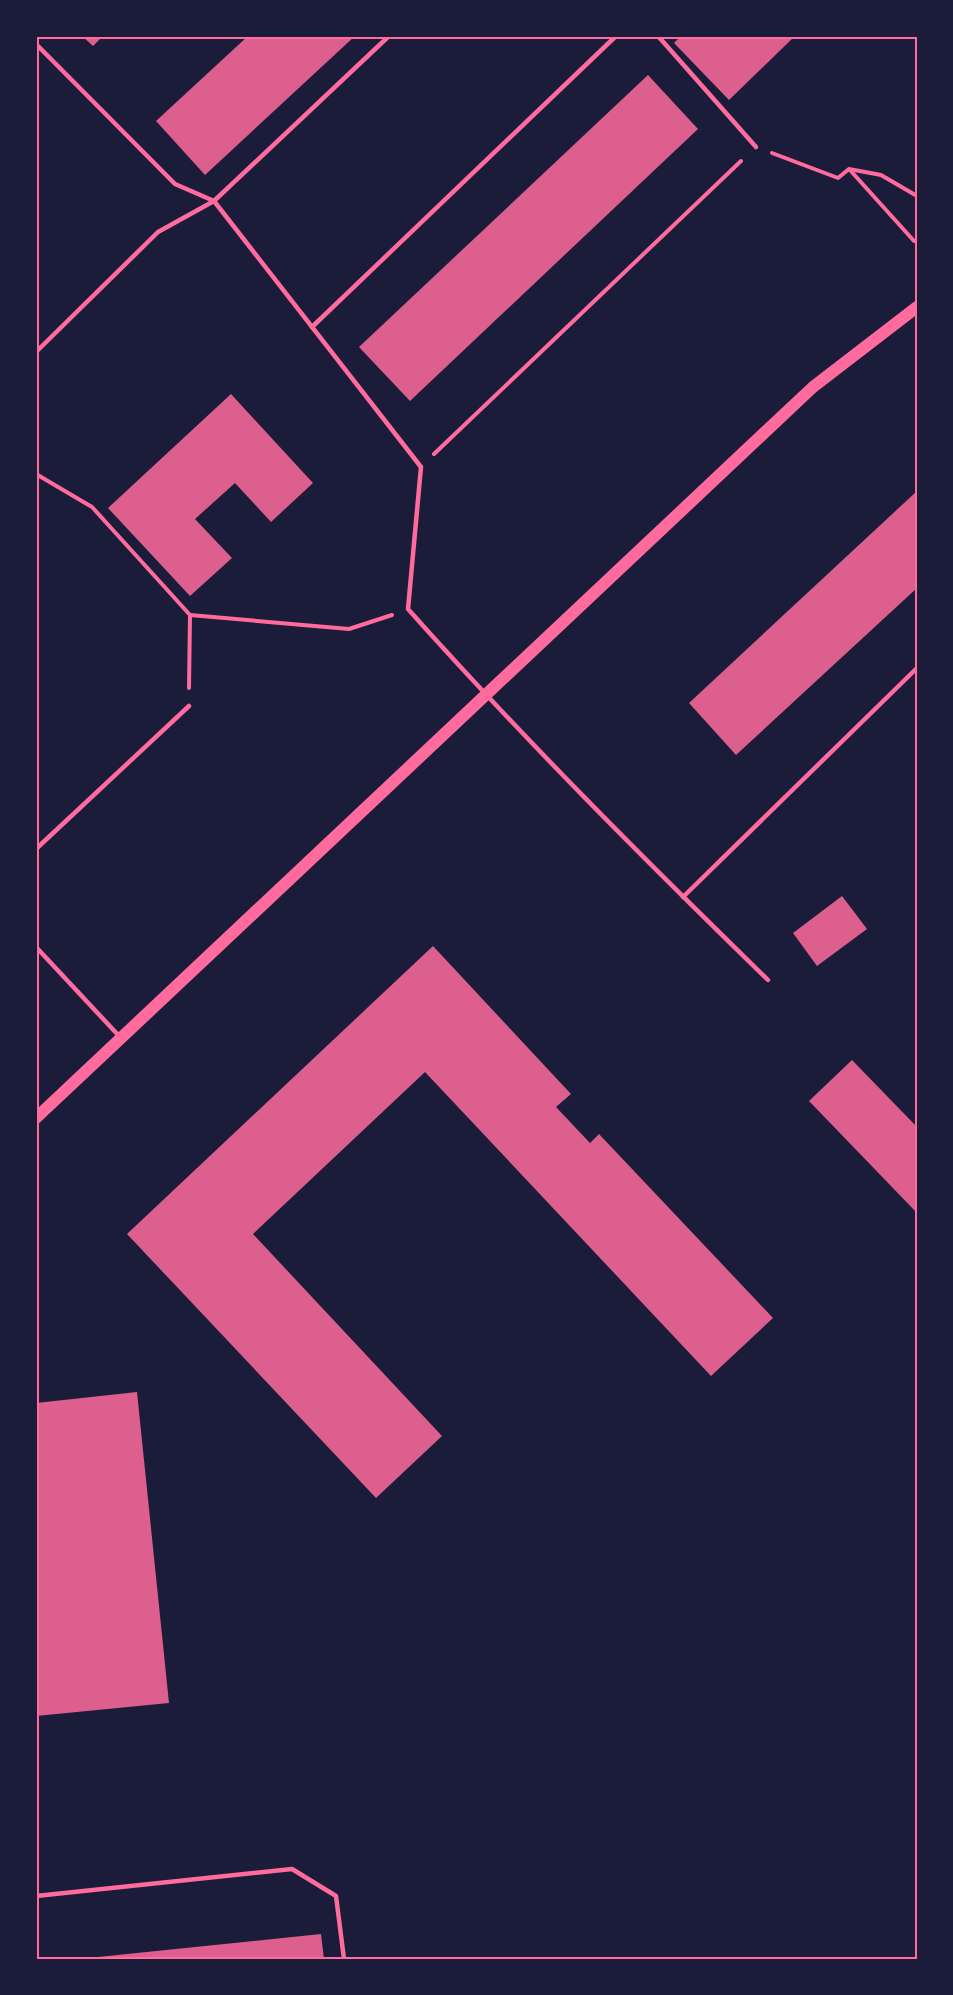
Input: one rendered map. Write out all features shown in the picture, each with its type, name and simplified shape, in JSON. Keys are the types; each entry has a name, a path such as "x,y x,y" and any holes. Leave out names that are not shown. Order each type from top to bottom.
{"main road":[{"path":"36,1118 813,387 917,307"}],"lane":[{"path":"36,352 158,232 214,201 389,36"},
{"path":"312,327 616,36"},
{"path":"658,36 756,147"},
{"path":"36,44 175,184 214,201 421,467 408,609 485,694 683,897 768,980"},
{"path":"683,897 917,668"},
{"path":"36,849 189,706"},
{"path":"36,947 122,1039"},
{"path":"36,1896 292,1869 336,1896 344,1959"}],"path":[{"path":"421,467 756,147 838,178 849,169 881,175 917,196"},
{"path":"849,169 914,241"},
{"path":"36,474 92,507 190,615 349,629 408,609"},
{"path":"189,706 190,615"}],"building":[{"path":"82,36 103,36 93,46"},
{"path":"248,36 355,36 205,175 156,121"},
{"path":"681,36 795,36 729,100 674,43"},
{"path":"648,75 698,129 410,401 359,347"},
{"path":"231,394 313,483 271,522 235,483 195,519 232,558 190,596 108,508"},
{"path":"917,491 917,588 736,755 689,703"},
{"path":"842,896 867,929 817,966 793,933"},
{"path":"433,946 571,1094 556,1107 590,1143 599,1134 773,1318 711,1376 425,1072 253,1234 442,1436 376,1498 127,1234"},
{"path":"852,1060 917,1127 917,1213 809,1101"},
{"path":"137,1392 169,1703 36,1716 36,1403"},
{"path":"321,1934 324,1959 98,1959 98,1957"}]}
